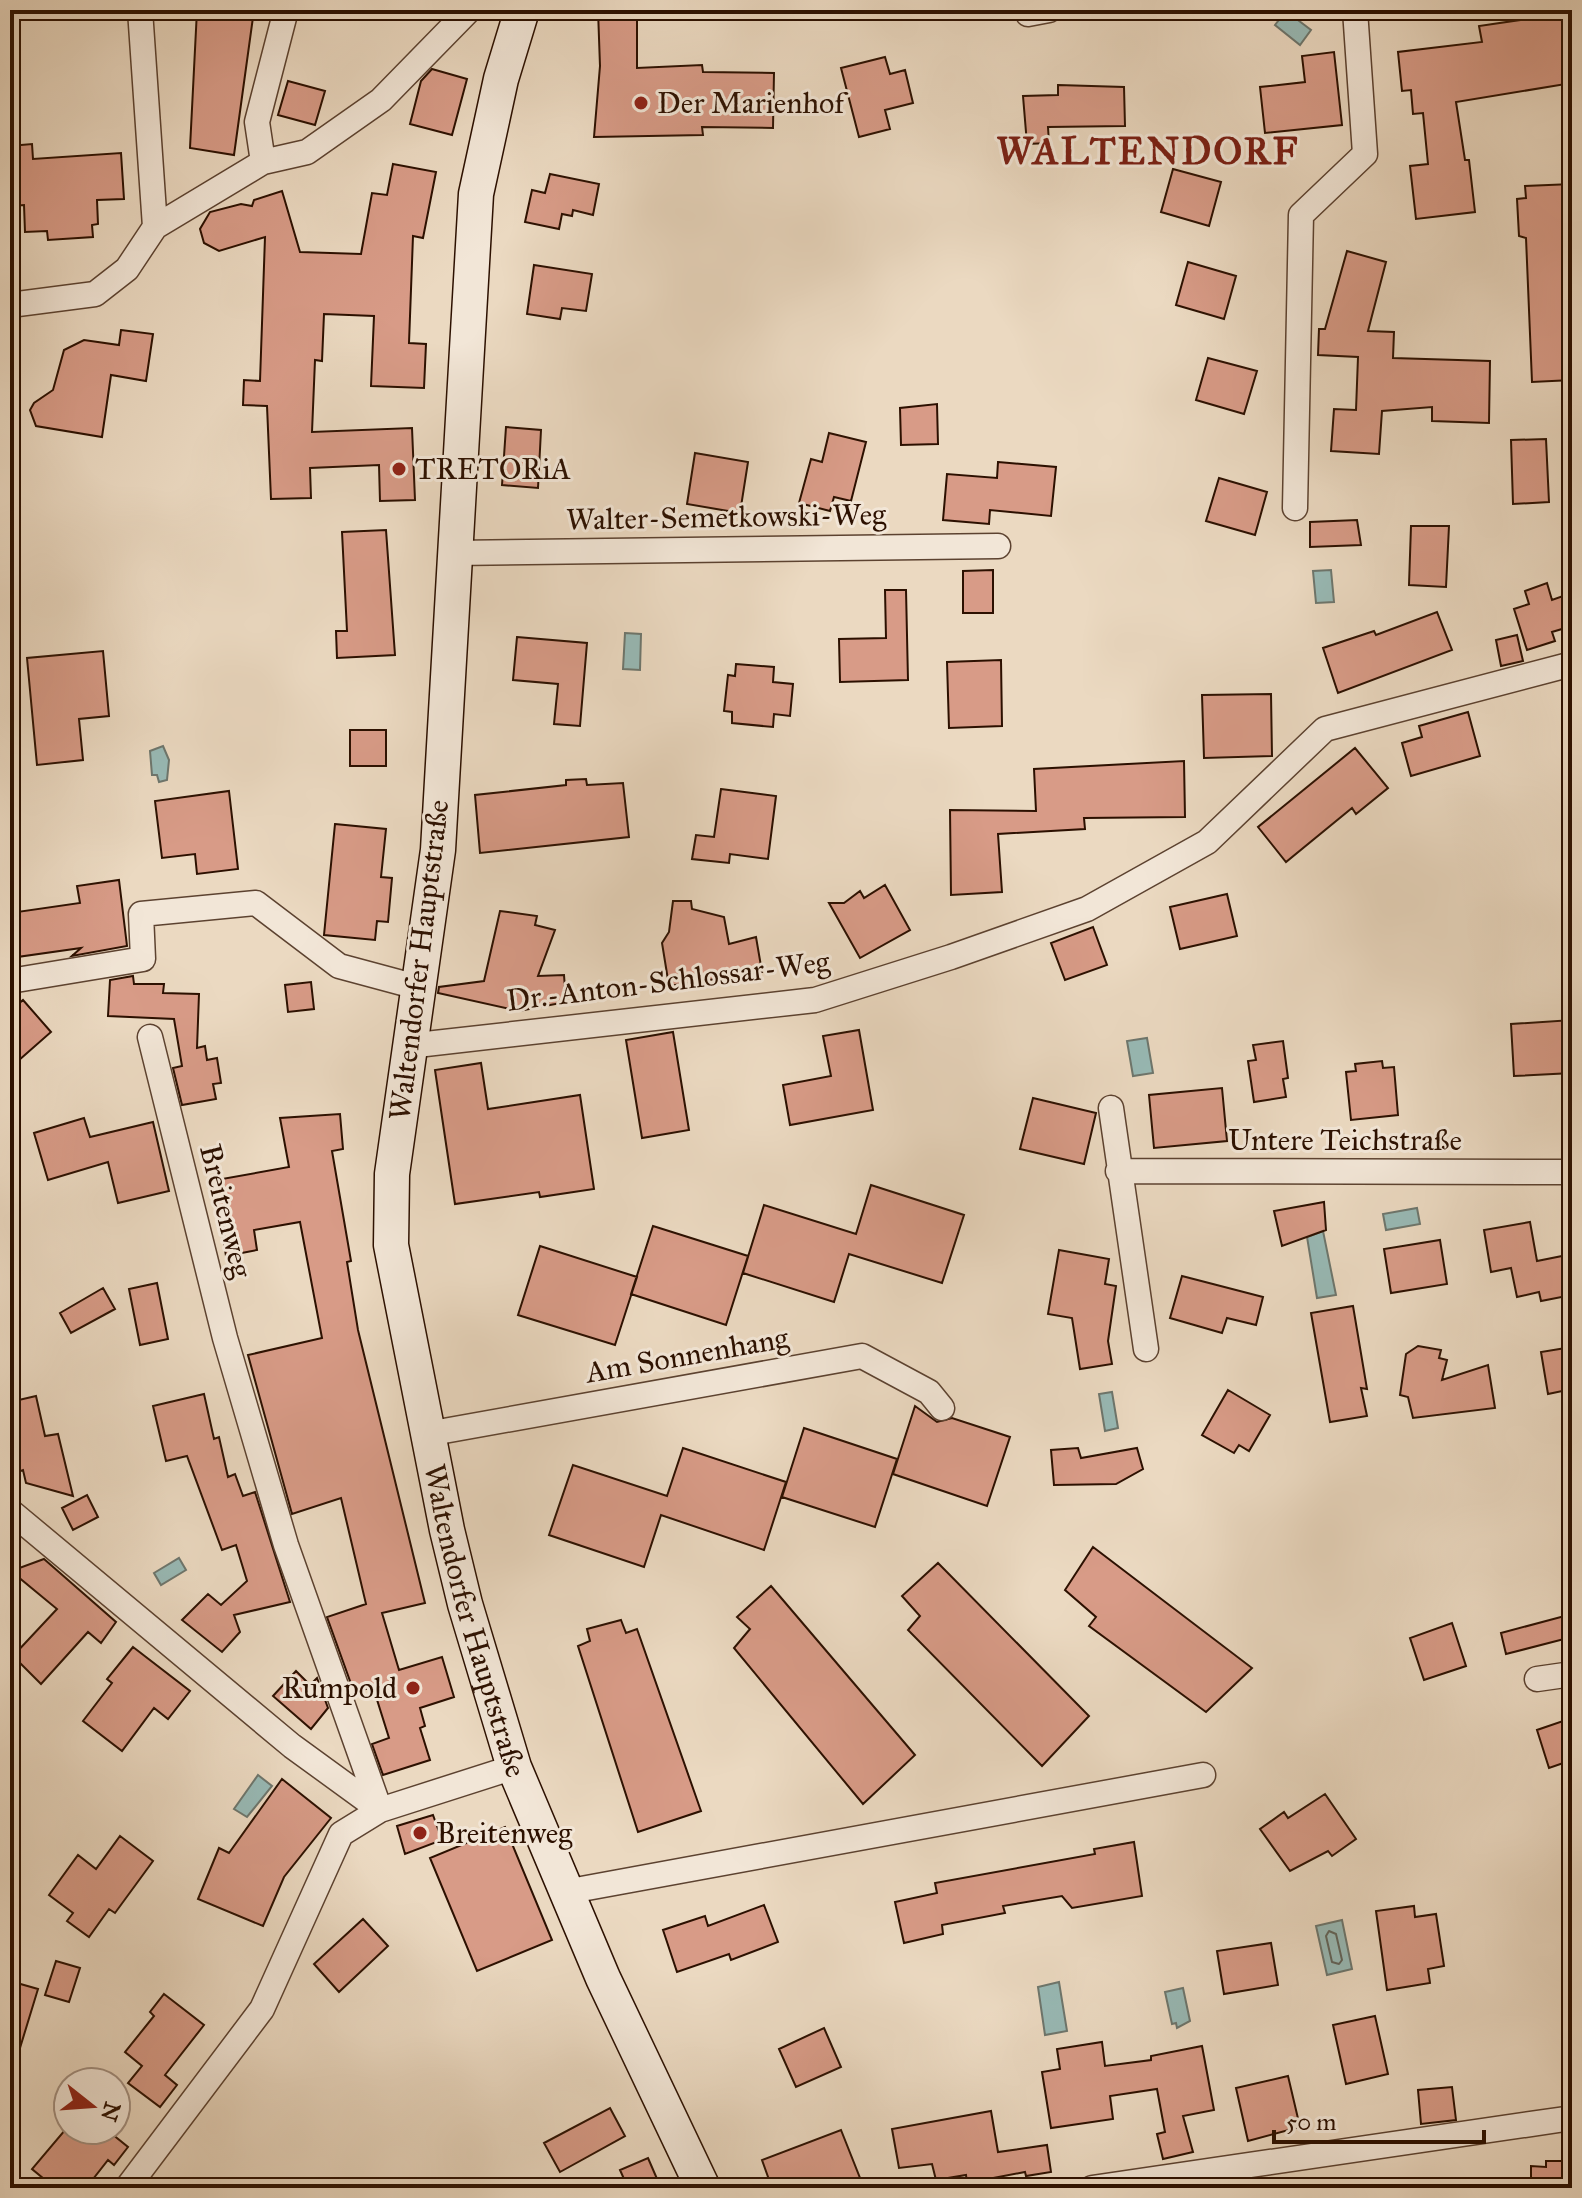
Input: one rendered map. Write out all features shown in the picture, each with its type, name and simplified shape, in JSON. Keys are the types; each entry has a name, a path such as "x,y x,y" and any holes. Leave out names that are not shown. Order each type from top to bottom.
{"main road":[{"name":"Waltendorfer Hauptstraße","path":"522,10 501,79 476,194 438,850 392,1174 391,1245 427,1434 465,1604 514,1767 565,1892 703,2188"}],"street":[{"path":"140,10 155,227"},
{"path":"263,162 257,122 286,10"},
{"path":"10,305 95,294 127,269 155,227 263,162 307,152 381,100 469,10"},
{"path":"1295,508 1301,215 1365,154 1355,10"},
{"name":"Walter-Semetkowski-Weg","path":"454,553 998,546"},
{"name":"Dr.-Anton-Schlossar-Weg","path":"408,1046 815,1000 951,957 1087,909 1207,842 1325,729 1572,664"},
{"path":"10,981 143,959 141,914 256,903 339,966 417,987"},
{"name":"Breitenweg","path":"150,1037 225,1338 286,1545 380,1810"},
{"path":"1111,1108 1146,1349"},
{"name":"Untere Teichstraße","path":"1118,1171 1572,1172"},
{"name":"Am Sonnenhang","path":"427,1434 862,1356 929,1392 942,1408"},
{"path":"10,1511 292,1746 380,1810"},
{"path":"1537,1679 1572,1674"},
{"path":"127,2188 262,2009 341,1834 380,1810 514,1767"},
{"path":"565,1892 1203,1775"},
{"path":"1092,2188 1572,2118"}],"water":[{"path":"1286,11 1311,30 1300,45 1275,25"},
{"path":"1331,570 1334,602 1316,603 1313,571"},
{"path":"625,633 641,634 640,670 623,669"},
{"path":"163,746 169,760 167,780 159,782 157,775 152,775 150,751"},
{"path":"1147,1038 1153,1073 1133,1076 1127,1041"},
{"path":"1417,1208 1420,1224 1386,1230 1383,1214"},
{"path":"1323,1231 1336,1295 1317,1298 1307,1237"},
{"path":"1112,1392 1118,1428 1105,1431 1099,1394"},
{"path":"179,1558 186,1570 161,1585 154,1573"},
{"path":"258,1775 272,1786 247,1817 234,1809"},
{"path":"1342,1920 1352,1969 1327,1975 1316,1926"},
{"path":"1059,1982 1067,2031 1045,2035 1038,1987"},
{"path":"1183,1988 1190,2021 1177,2028 1176,2023 1172,2024 1165,1992"}],"building":[{"path":"197,10 254,10 234,155 190,148"},
{"path":"598,10 637,10 637,68 702,65 703,72 774,73 773,128 702,127 703,135 594,137 600,66"},
{"path":"1568,13 1572,83 1456,102 1465,160 1469,160 1475,212 1416,219 1410,166 1428,164 1423,113 1413,114 1411,90 1402,91 1398,52 1482,42 1479,26"},
{"path":"1334,52 1342,125 1265,133 1260,87 1305,82 1302,56"},
{"path":"885,57 890,74 905,70 913,103 885,110 890,129 859,137 841,68"},
{"path":"432,69 467,79 452,135 410,124 421,81"},
{"path":"288,81 325,91 315,125 278,115"},
{"path":"1058,85 1124,87 1125,126 1048,127 1049,143 1027,144 1023,96 1058,95"},
{"path":"32,144 33,159 121,153 124,199 97,200 98,224 92,225 93,237 48,240 47,231 25,232 24,205 11,206 10,146"},
{"path":"393,164 436,172 423,238 413,236 409,343 426,344 424,388 371,386 374,316 324,314 322,361 315,360 312,432 412,428 415,500 380,501 379,465 310,468 311,498 271,499 267,406 243,405 244,380 260,381 265,237 219,251 204,243 200,229 210,212 241,204 252,206 254,200 282,191 300,252 361,254 372,193 387,195"},
{"path":"1173,169 1221,182 1209,226 1161,212"},
{"path":"550,174 599,184 593,215 573,210 572,216 562,214 559,229 525,222 532,190 545,193"},
{"path":"1572,184 1572,380 1532,382 1526,238 1519,236 1517,199 1526,198 1525,186"},
{"path":"1347,251 1386,262 1368,331 1394,332 1393,358 1490,361 1489,423 1432,421 1432,407 1382,411 1379,454 1331,451 1334,409 1356,410 1358,357 1318,355 1319,329 1325,329"},
{"path":"1188,262 1236,276 1224,319 1176,305"},
{"path":"534,265 592,274 586,311 562,308 560,319 527,314"},
{"path":"121,330 153,334 146,381 111,375 102,437 36,426 30,410 34,403 53,390 64,350 84,340 119,345"},
{"path":"1208,358 1257,371 1244,414 1196,400"},
{"path":"937,404 938,444 901,445 900,408"},
{"path":"506,427 541,430 538,488 502,485"},
{"path":"829,433 866,442 851,501 834,497 830,511 799,503 811,459 822,462"},
{"path":"1546,439 1549,502 1513,504 1511,440"},
{"path":"695,453 748,462 740,513 687,504"},
{"path":"998,462 1056,467 1051,516 990,510 989,524 943,520 947,474 997,478"},
{"path":"1219,478 1267,492 1255,535 1206,521"},
{"path":"1357,520 1361,545 1310,547 1310,522"},
{"path":"1411,526 1449,526 1446,587 1409,585"},
{"path":"386,530 395,655 337,658 336,631 347,631 342,532"},
{"path":"993,570 993,613 963,613 963,571"},
{"path":"1547,583 1552,600 1563,596 1572,626 1552,632 1555,641 1527,650 1514,609 1529,604 1525,591"},
{"path":"885,590 906,590 908,680 840,682 839,639 886,638"},
{"path":"1437,612 1452,650 1338,693 1323,648 1374,631 1376,635"},
{"path":"1517,635 1523,661 1501,666 1496,640"},
{"path":"517,637 587,643 580,726 554,724 558,684 513,680"},
{"path":"103,651 109,716 79,719 83,760 37,765 27,658"},
{"path":"1001,660 1002,726 949,728 947,662"},
{"path":"736,664 774,667 773,682 793,684 790,716 774,714 773,727 732,723 732,712 724,711 728,675 735,676"},
{"path":"1271,694 1272,756 1204,758 1202,695"},
{"path":"1468,712 1480,756 1411,776 1402,743 1422,737 1419,726"},
{"path":"350,730 386,730 386,766 350,766"},
{"path":"1355,748 1388,788 1356,814 1352,808 1286,862 1258,827"},
{"path":"1184,761 1185,817 1084,818 1085,829 998,834 1002,892 951,895 950,810 1036,811 1034,769"},
{"path":"586,779 587,785 623,783 629,837 480,853 475,795 566,785 566,780"},
{"path":"721,789 776,796 768,859 730,854 729,863 692,859 696,835 714,837"},
{"path":"229,791 238,869 197,874 195,854 162,858 155,801"},
{"path":"335,824 386,829 381,877 392,878 388,922 377,921 375,940 324,935"},
{"path":"119,880 127,946 72,956 81,948 10,958 10,913 80,903 77,886"},
{"path":"885,885 910,930 860,958 829,903 844,903 860,891 864,898"},
{"path":"1227,894 1237,936 1180,949 1170,907"},
{"path":"673,901 691,901 692,909 724,917 729,944 756,937 762,972 669,986 662,943 669,932"},
{"path":"500,911 537,916 535,925 555,930 538,976 564,975 566,1002 519,1011 438,993 439,987 484,981"},
{"path":"1093,927 1107,965 1065,980 1051,943"},
{"path":"133,976 134,984 164,984 163,993 199,994 197,1048 205,1046 207,1060 217,1058 221,1083 213,1084 216,1099 182,1105 173,1068 182,1066 174,1019 108,1016 110,980"},
{"path":"311,982 314,1009 288,1012 285,985"},
{"path":"23,1000 51,1032 10,1068 10,1011"},
{"path":"1572,1020 1572,1073 1514,1076 1511,1024"},
{"path":"859,1030 873,1110 790,1125 783,1085 831,1076 823,1036"},
{"path":"673,1032 689,1130 642,1138 626,1040"},
{"path":"1283,1041 1288,1078 1283,1079 1286,1097 1254,1102 1248,1061 1256,1060 1253,1045"},
{"path":"1382,1061 1383,1068 1394,1067 1398,1115 1351,1120 1346,1072 1356,1071 1355,1064"},
{"path":"481,1063 488,1109 580,1095 594,1189 540,1197 539,1192 455,1204 435,1070"},
{"path":"1222,1088 1227,1141 1154,1148 1149,1095"},
{"path":"1033,1098 1096,1113 1084,1164 1020,1149"},
{"path":"340,1114 343,1149 332,1151 351,1261 347,1262 358,1330 425,1603 382,1613 399,1670 442,1657 454,1697 420,1708 425,1726 420,1728 430,1760 383,1775 372,1744 389,1738 373,1687 354,1692 327,1617 366,1604 341,1498 292,1514 248,1355 322,1338 300,1222 254,1230 257,1250 226,1256 217,1197 225,1196 222,1179 289,1167 280,1118"},
{"path":"84,1118 90,1137 153,1122 169,1191 118,1203 108,1162 48,1180 34,1133"},
{"path":"871,1185 964,1215 942,1283 849,1254 834,1302 743,1273 764,1205 856,1234"},
{"path":"1324,1202 1326,1230 1282,1246 1274,1211"},
{"path":"1530,1222 1537,1261 1572,1254 1572,1295 1541,1301 1539,1292 1517,1297 1511,1268 1491,1272 1484,1230"},
{"path":"653,1226 748,1256 726,1325 631,1294"},
{"path":"1440,1240 1447,1284 1391,1293 1384,1249"},
{"path":"540,1246 637,1277 615,1345 518,1315"},
{"path":"1059,1250 1109,1259 1105,1284 1116,1286 1108,1341 1112,1364 1080,1369 1072,1318 1048,1314"},
{"path":"1182,1276 1263,1297 1256,1325 1227,1318 1222,1333 1170,1318"},
{"path":"157,1283 168,1339 140,1345 129,1289"},
{"path":"103,1288 115,1309 71,1333 60,1313"},
{"path":"1353,1306 1367,1389 1361,1388 1367,1416 1330,1422 1311,1313"},
{"path":"1418,1346 1441,1350 1439,1358 1447,1360 1442,1380 1488,1365 1495,1408 1413,1418 1408,1397 1400,1395 1406,1354"},
{"path":"1572,1347 1572,1389 1548,1394 1541,1352"},
{"path":"1228,1390 1270,1415 1249,1451 1239,1445 1234,1453 1202,1435"},
{"path":"204,1394 214,1439 219,1437 228,1477 235,1474 243,1496 255,1492 290,1602 234,1615 240,1632 222,1652 182,1620 208,1594 221,1605 247,1581 236,1545 222,1550 187,1456 166,1461 153,1406"},
{"path":"36,1396 45,1436 58,1434 73,1496 26,1483 23,1470 18,1472 10,1439 10,1402"},
{"path":"915,1406 937,1422 952,1418 1010,1437 987,1506 893,1474"},
{"path":"804,1428 897,1459 875,1527 782,1497"},
{"path":"683,1448 786,1482 764,1550 661,1515 644,1567 549,1535 573,1465 667,1496"},
{"path":"1078,1448 1081,1458 1137,1448 1143,1469 1116,1484 1054,1485 1051,1450"},
{"path":"87,1495 98,1517 73,1530 62,1508"},
{"path":"1093,1547 1252,1668 1206,1712 1089,1626 1096,1617 1065,1590"},
{"path":"44,1559 116,1622 101,1643 88,1632 41,1684 13,1656 57,1609 11,1571"},
{"path":"938,1563 1089,1716 1042,1766 908,1630 920,1616 902,1596"},
{"path":"771,1586 915,1755 863,1804 734,1648 750,1629 737,1617"},
{"path":"1572,1614 1572,1637 1506,1654 1501,1633"},
{"path":"621,1620 626,1633 637,1629 701,1811 638,1832 578,1646 590,1641 587,1629"},
{"path":"1452,1623 1466,1666 1424,1680 1410,1638"},
{"path":"133,1647 190,1691 168,1719 154,1708 122,1751 83,1721 112,1683 107,1679"},
{"path":"296,1671 310,1685 317,1678 328,1708 311,1729 273,1696"},
{"path":"1563,1721 1572,1760 1549,1768 1537,1730"},
{"path":"282,1779 331,1818 284,1877 263,1926 198,1899 219,1848 229,1853"},
{"path":"1325,1794 1356,1839 1332,1856 1328,1851 1290,1871 1260,1829 1284,1812 1288,1818"},
{"name":"Breitenweg","path":"433,1815 442,1840 405,1854 397,1826"},
{"path":"505,1827 552,1940 477,1971 430,1858"},
{"path":"120,1836 153,1861 115,1913 109,1909 89,1937 67,1921 73,1913 49,1895 78,1855 96,1869"},
{"path":"1134,1842 1142,1896 1072,1908 1062,1896 1003,1906 1005,1913 942,1925 943,1934 904,1943 895,1902 937,1893 935,1883 1095,1854 1094,1849"},
{"path":"764,1905 778,1942 731,1960 729,1954 677,1972 663,1930 705,1916 708,1926"},
{"path":"1414,1906 1415,1917 1436,1914 1444,1966 1428,1969 1430,1983 1387,1990 1376,1911"},
{"path":"363,1919 388,1946 339,1992 314,1964"},
{"path":"1271,1943 1278,1985 1224,1994 1217,1951"},
{"path":"56,1961 80,1968 69,2002 45,1995"},
{"path":"10,1981 38,1989 16,2061 10,2060"},
{"path":"164,1994 204,2025 165,2075 177,2085 160,2107 132,2086 132,2078 142,2066 125,2052 154,2016 150,2012"},
{"path":"1375,2016 1388,2074 1346,2084 1333,2025"},
{"path":"824,2028 841,2067 796,2087 779,2049"},
{"path":"1102,2042 1105,2066 1151,2060 1151,2056 1202,2046 1214,2110 1183,2116 1193,2152 1163,2159 1157,2134 1165,2132 1157,2089 1110,2096 1113,2119 1051,2128 1042,2072 1060,2069 1057,2049"},
{"path":"1288,2076 1300,2127 1248,2141 1236,2088"},
{"path":"1452,2087 1456,2120 1421,2124 1418,2090"},
{"path":"610,2108 625,2136 560,2172 544,2143"},
{"path":"991,2111 998,2152 1047,2145 1051,2172 1026,2176 1025,2172 967,2183 966,2175 936,2180 932,2164 899,2168 892,2129"},
{"path":"841,2130 860,2178 847,2183 849,2188 772,2188 762,2160"},
{"path":"52,2145 128,2147 114,2165 108,2160 86,2188 55,2188 32,2169"},
{"path":"648,2158 661,2188 628,2188 620,2170"},
{"path":"1546,2161 1572,2161 1572,2188 1531,2188 1531,2166 1546,2167"}],"place":[{"name":"Der Marienhof","path":"641,103"},
{"name":"TRETORiA","path":"399,469"},
{"name":"Rumpold","path":"413,1688"},
{"name":"Breitenweg","path":"420,1833"}],"district":[{"name":"WALTENDORF","path":"1148,151"}]}
